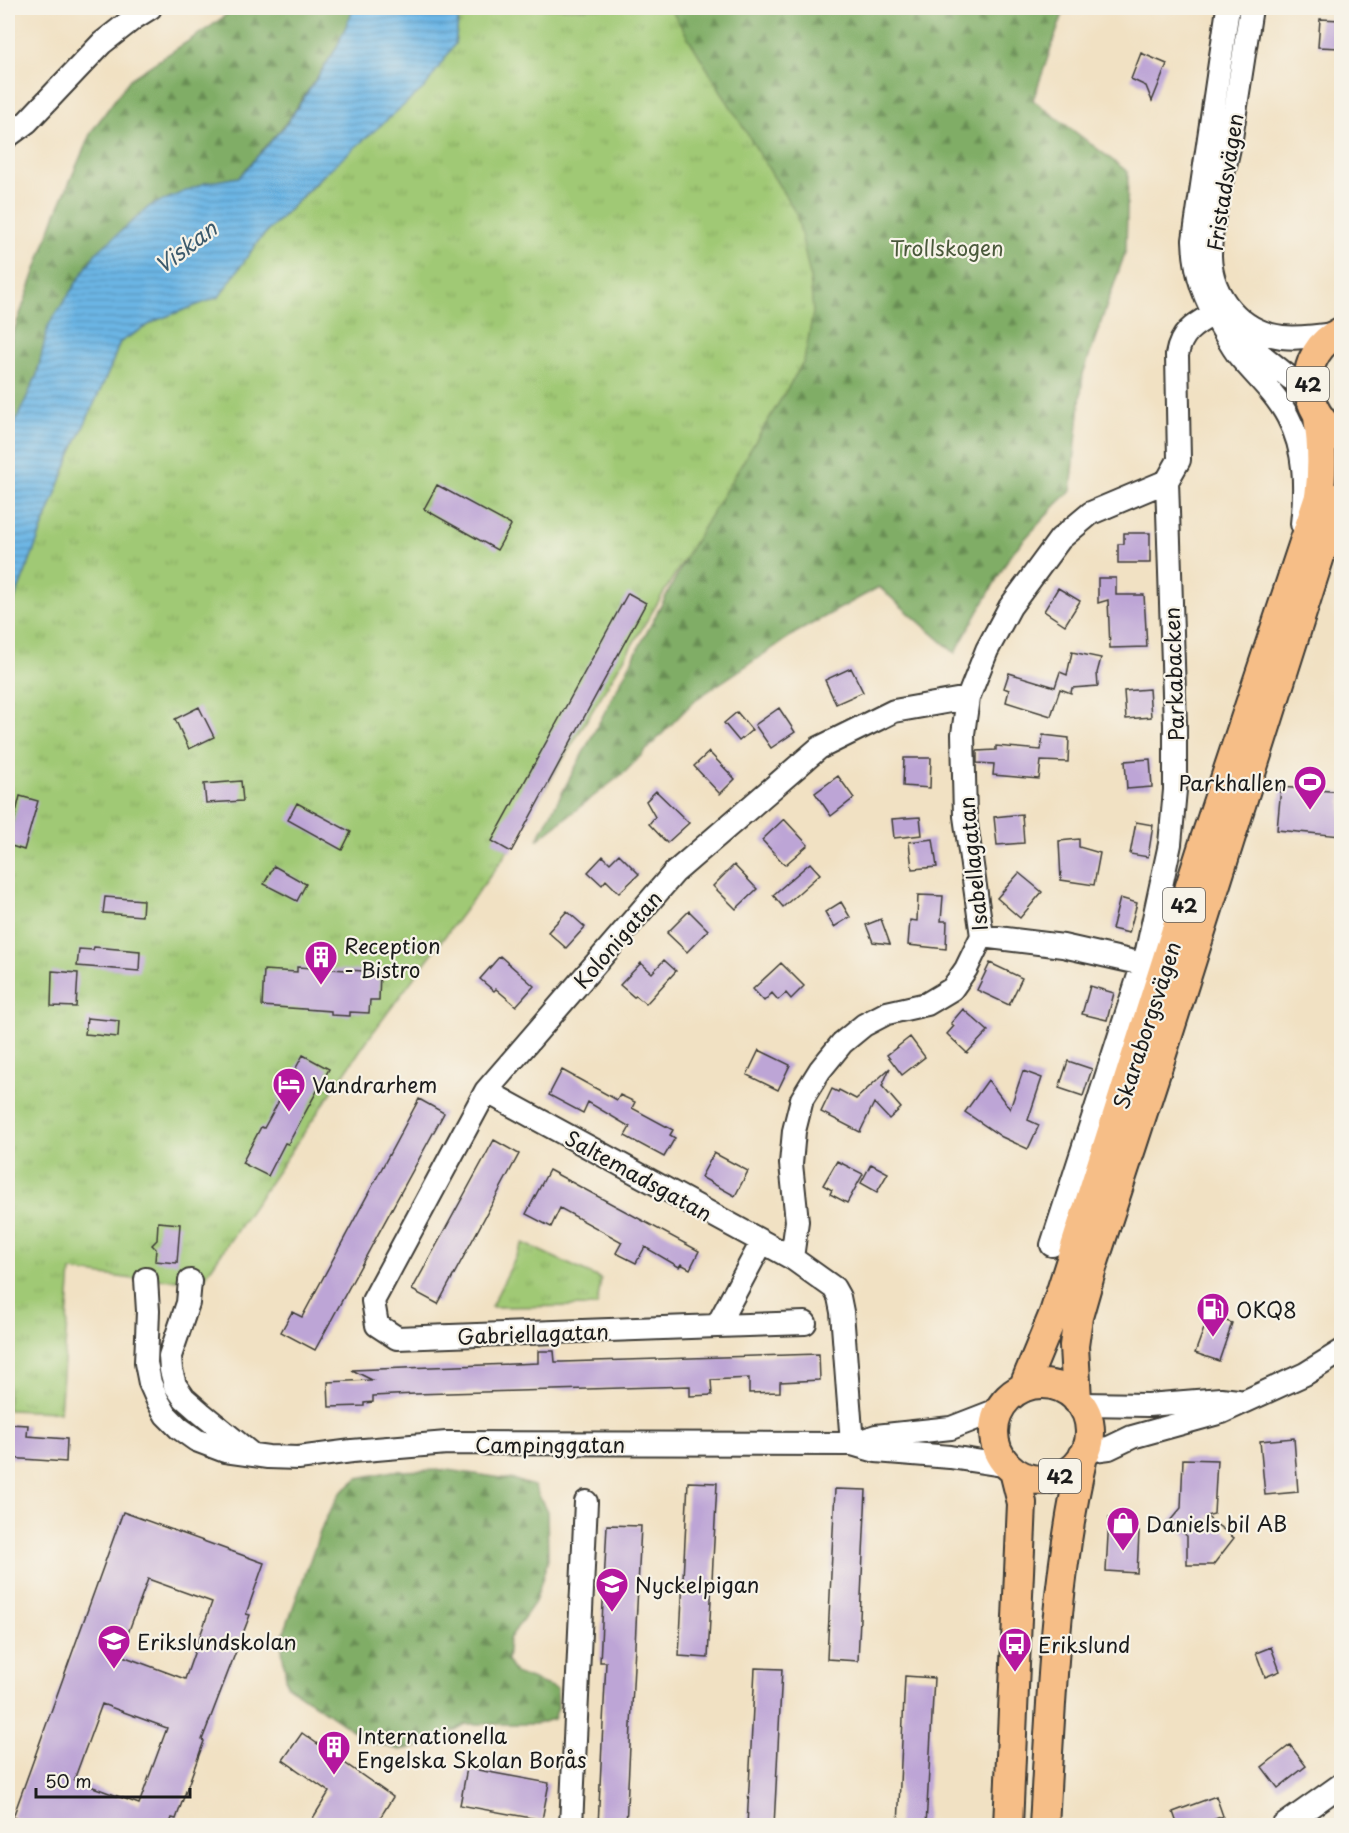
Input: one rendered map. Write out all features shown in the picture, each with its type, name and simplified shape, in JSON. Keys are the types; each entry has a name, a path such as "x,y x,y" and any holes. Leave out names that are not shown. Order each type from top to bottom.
{"main road":[{"name":"42","path":"1339,332 1328,340 1315,357 1310,366 1308,387 1310,401 1318,417 1341,437"},
{"name":"Skaraborgsvägen","path":"1023,1388 1054,1313 1205,839 1319,496 1323,472 1323,452 1318,417"},
{"name":"Skaraborgsvägen","path":"1079,1402 1074,1346 1078,1317 1092,1268 1341,496"},
{"path":"1023,1388 1039,1384 1056,1387 1079,1402"},
{"name":"42","path":"1008,1826 1022,1503 1012,1469 998,1450 994,1437 995,1423 1000,1409 1010,1397 1023,1388"},
{"name":"42","path":"1044,1826 1050,1717 1067,1534 1089,1427 1079,1402"},
{"name":"42","path":"1012,1469 1034,1479 1049,1479 1070,1470 1085,1453"}],"street":[{"path":"8,136 27,122 102,43 150,8"},
{"name":"Fristadsvägen","path":"1228,8 1194,240 1195,262 1205,297 1233,349 1272,392 1288,417 1299,442 1304,464 1305,503 1298,562"},
{"name":"Fristadsvägen","path":"1251,8 1216,211 1210,256 1214,276 1219,293 1229,309 1241,321 1264,333 1303,338 1339,332"},
{"path":"1167,481 1179,460 1177,355 1179,344 1190,327 1213,314"},
{"name":"Fristadsvägen","path":"1213,314 1252,349 1290,378 1308,387"},
{"name":"Isabellagatan","path":"792,1258 797,1221 791,1164 794,1131 802,1099 820,1070 842,1043 864,1025 887,1013 927,1004 952,988 966,969 982,936 965,816 963,734 968,698 987,650 1010,607 1060,539 1091,513 1167,481"},
{"name":"Parkabacken","path":"1052,1245 1143,964 1168,854 1175,790 1175,724 1167,481"},
{"name":"Kolonigatan","path":"373,1301 486,1091 674,873 819,748 894,711 968,698"},
{"path":"982,936 1063,946 1143,964"},
{"name":"Saltemadsgatan","path":"486,1091 792,1258"},
{"path":"717,1326 762,1242"},
{"path":"792,1258 834,1287 839,1297 852,1444"},
{"name":"Campinggatan","path":"146,1279 148,1311 146,1363 150,1383 158,1401 166,1415 179,1428 196,1440 225,1451 268,1457 298,1458 447,1443 852,1444 876,1451 950,1458 1012,1469"},
{"path":"190,1281 188,1303 170,1356 171,1370 176,1385 184,1398 250,1453"},
{"name":"Gabriellagatan","path":"373,1301 377,1325 397,1338 805,1323"},
{"path":"1085,1453 1109,1448 1132,1437 1222,1412 1305,1374 1341,1351"},
{"path":"1079,1402 1148,1405 1221,1399 1243,1402"},
{"name":"Campinggatan","path":"852,1444 876,1436 951,1428 1000,1409"},
{"path":"571,1826 586,1502"},
{"path":"1283,1826 1341,1785"}],"green space":[{"path":"235,8 354,8 336,49 287,122 239,177 205,183 49,326 37,375 8,438 8,348 55,216 91,132 130,79"},
{"path":"460,8 670,8 797,215 810,276 813,313 804,361 502,860 368,1039 203,1280 134,1279 71,1271 60,1412 8,1410 8,617 71,454 120,342 157,320 219,297 259,240 455,44"},
{"name":"Trollskogen","path":"661,8 1065,8 1033,100 1128,172 1126,250 1083,374 1071,491 1011,554 955,653 879,587 797,632 695,700 625,772 537,840 685,560 665,522"},
{"path":"523,1243 601,1279 597,1306 491,1307"},
{"path":"448,1470 515,1480 534,1486 547,1511 548,1560 535,1602 509,1639 507,1661 515,1673 557,1689 558,1708 554,1719 535,1724 466,1724 429,1745 400,1750 370,1742 287,1685 281,1641 323,1524 340,1493 358,1478 393,1471"}],"water":[{"name":"Viskan","path":"354,8 460,8 455,44 425,87 322,176 259,240 219,297 157,320 120,342 71,454 8,617 8,438 37,375 48,326 95,254 150,206 205,183 239,177 288,122 336,49"}],"building":[{"path":"1320,19 1341,20 1341,48 1318,47"},
{"path":"1141,53 1167,64 1152,101 1146,86 1131,79"},
{"path":"437,485 511,525 497,550 424,509"},
{"path":"1124,533 1150,533 1150,563 1118,563 1118,544 1124,544"},
{"path":"1098,578 1116,578 1116,595 1144,595 1147,647 1110,648 1108,600 1098,603"},
{"path":"1058,588 1080,601 1065,625 1044,611"},
{"path":"628,593 646,603 511,852 492,841"},
{"path":"1072,652 1101,658 1097,673 1098,686 1072,688 1071,693 1060,689 1051,716 1006,702 1009,690 1004,688 1009,673 1055,687 1060,672 1067,675"},
{"path":"851,668 863,692 836,704 825,680"},
{"path":"1149,689 1151,717 1126,719 1124,691"},
{"path":"199,707 214,737 189,749 175,719"},
{"path":"779,708 795,732 771,748 755,725"},
{"path":"737,712 752,730 739,741 724,723"},
{"path":"1043,735 1069,738 1068,762 1041,761 1039,779 993,775 994,764 977,763 977,751 996,750 996,746 1041,750"},
{"path":"709,752 735,779 720,794 694,766"},
{"path":"904,758 931,758 930,788 903,786"},
{"path":"1150,759 1152,787 1127,789 1125,761"},
{"path":"838,776 854,798 831,816 815,793"},
{"path":"241,781 243,801 206,803 204,784"},
{"name":"Parkhallen","path":"1281,787 1341,792 1341,836 1277,830"},
{"path":"656,791 689,823 667,843 649,824 655,817 646,801"},
{"path":"20,796 38,801 24,850 8,845"},
{"path":"297,803 351,832 342,850 288,820"},
{"path":"1022,814 1024,843 997,845 994,817"},
{"path":"920,817 922,835 894,838 892,819"},
{"path":"784,819 808,845 785,865 762,840"},
{"path":"1136,822 1153,825 1148,857 1130,854"},
{"path":"933,839 937,867 912,869 909,842"},
{"path":"1079,839 1079,847 1100,853 1094,885 1061,880 1059,841"},
{"path":"619,854 639,874 619,893 606,880 602,885 588,872 603,856 610,863"},
{"path":"810,863 820,874 783,907 773,895"},
{"path":"734,865 757,889 736,909 713,886"},
{"path":"274,866 306,884 297,901 264,884"},
{"path":"1019,873 1042,892 1020,918 997,898"},
{"path":"918,895 943,896 941,921 947,921 946,949 908,945 910,920 917,921"},
{"path":"105,897 143,900 142,916 103,913"},
{"path":"1120,898 1137,903 1129,933 1112,929"},
{"path":"841,902 850,917 834,927 825,912"},
{"path":"567,911 585,927 566,948 548,932"},
{"path":"689,911 708,930 687,952 667,933"},
{"path":"881,919 890,944 873,942 866,925"},
{"path":"94,947 140,951 139,971 77,966 79,949 93,950"},
{"path":"500,956 534,986 516,1006 480,979"},
{"path":"664,960 676,971 646,1004 620,985 641,963 652,973"},
{"path":"781,963 804,986 791,999 786,993 778,1000 772,993 764,1001 753,989"},
{"path":"990,963 1022,978 1009,1005 977,990"},
{"name":"Reception - Bistro","path":"297,967 380,972 379,1000 370,1000 369,1013 350,1012 350,1016 331,1015 331,1011 262,1006 264,970 297,972"},
{"path":"52,971 78,973 76,1007 51,1006"},
{"path":"1090,986 1114,993 1107,1020 1082,1014"},
{"path":"963,1009 988,1031 967,1053 947,1034 954,1026 951,1023"},
{"path":"87,1018 119,1021 118,1037 85,1034"},
{"path":"910,1037 925,1057 902,1075 887,1055"},
{"path":"759,1050 790,1065 778,1090 747,1075"},
{"name":"Vandrarhem","path":"303,1055 329,1069 268,1176 242,1163 261,1127 264,1128 280,1099 277,1098"},
{"path":"1068,1061 1092,1069 1083,1096 1059,1088"},
{"path":"890,1068 882,1086 901,1108 889,1119 874,1103 860,1132 821,1112 832,1089 856,1099"},
{"path":"562,1070 617,1100 620,1095 635,1102 632,1108 673,1130 670,1135 675,1138 664,1157 625,1136 630,1127 588,1102 583,1113 549,1095"},
{"path":"1023,1071 1042,1078 1028,1120 1039,1125 1028,1149 1002,1137 965,1112 988,1080 1010,1109"},
{"path":"419,1099 444,1113 315,1350 281,1332 292,1312 302,1317"},
{"path":"494,1140 519,1154 438,1304 412,1290"},
{"path":"714,1153 748,1171 735,1196 701,1177"},
{"path":"837,1161 863,1174 847,1203 830,1194 832,1190 823,1185"},
{"path":"871,1164 888,1173 877,1192 861,1183"},
{"path":"549,1170 699,1251 690,1269 681,1264 679,1267 645,1247 636,1263 616,1253 622,1242 560,1208 551,1227 526,1214"},
{"path":"158,1222 180,1224 177,1263 155,1261 156,1249 152,1245 157,1240"},
{"name":"OKQ8","path":"1209,1315 1232,1323 1219,1361 1195,1353"},
{"path":"538,1351 554,1351 555,1362 819,1354 820,1380 780,1382 780,1392 749,1393 749,1378 711,1380 712,1395 690,1396 690,1386 415,1394 373,1396 373,1402 364,1403 364,1406 329,1407 328,1382 372,1380 352,1370 538,1363"},
{"path":"8,1424 28,1425 27,1436 67,1439 66,1462 8,1458"},
{"path":"1294,1438 1298,1492 1265,1495 1260,1441"},
{"path":"1183,1459 1217,1460 1214,1514 1206,1516 1234,1538 1213,1565 1187,1565 1187,1536 1169,1522 1181,1508"},
{"path":"688,1482 717,1483 708,1658 679,1656"},
{"path":"835,1489 866,1490 858,1661 827,1659"},
{"name":"Erikslundskolan","path":"123,1512 264,1563 246,1614 250,1615 202,1740 204,1741 176,1819 172,1818 169,1826 37,1826 13,1817","holes":["148,1579 212,1602 185,1679 120,1655","102,1704 167,1728 139,1804 74,1780"]},
{"name":"Daniels bil AB","path":"1109,1518 1134,1519 1133,1532 1139,1532 1137,1573 1106,1571"},
{"path":"607,1525 641,1526 626,1826 598,1826 606,1662 600,1662"},
{"path":"1271,1647 1280,1671 1265,1677 1256,1653"},
{"path":"755,1668 782,1669 774,1826 747,1826"},
{"path":"905,1676 934,1678 926,1826 898,1826"},
{"name":"Internationella Engelska Skolan Borås","path":"302,1733 393,1797 375,1826 308,1826 329,1792 283,1760"},
{"path":"1290,1745 1306,1766 1278,1788 1262,1767"},
{"path":"467,1768 549,1783 542,1820 460,1805"},
{"path":"1216,1796 1223,1816 1197,1826 1178,1826 1173,1812"}],"place":[{"name":"Parkhallen","path":"1310,811"},
{"name":"Reception - Bistro","path":"321,986"},
{"name":"Vandrarhem","path":"289,1113"},
{"name":"OKQ8","path":"1213,1338"},
{"name":"Daniels bil AB","path":"1123,1552"},
{"name":"Nyckelpigan","path":"612,1613"},
{"name":"Erikslundskolan","path":"114,1670"},
{"name":"Erikslund","path":"1015,1673"},
{"name":"Internationella Engelska Skolan Borås","path":"334,1776"}]}
